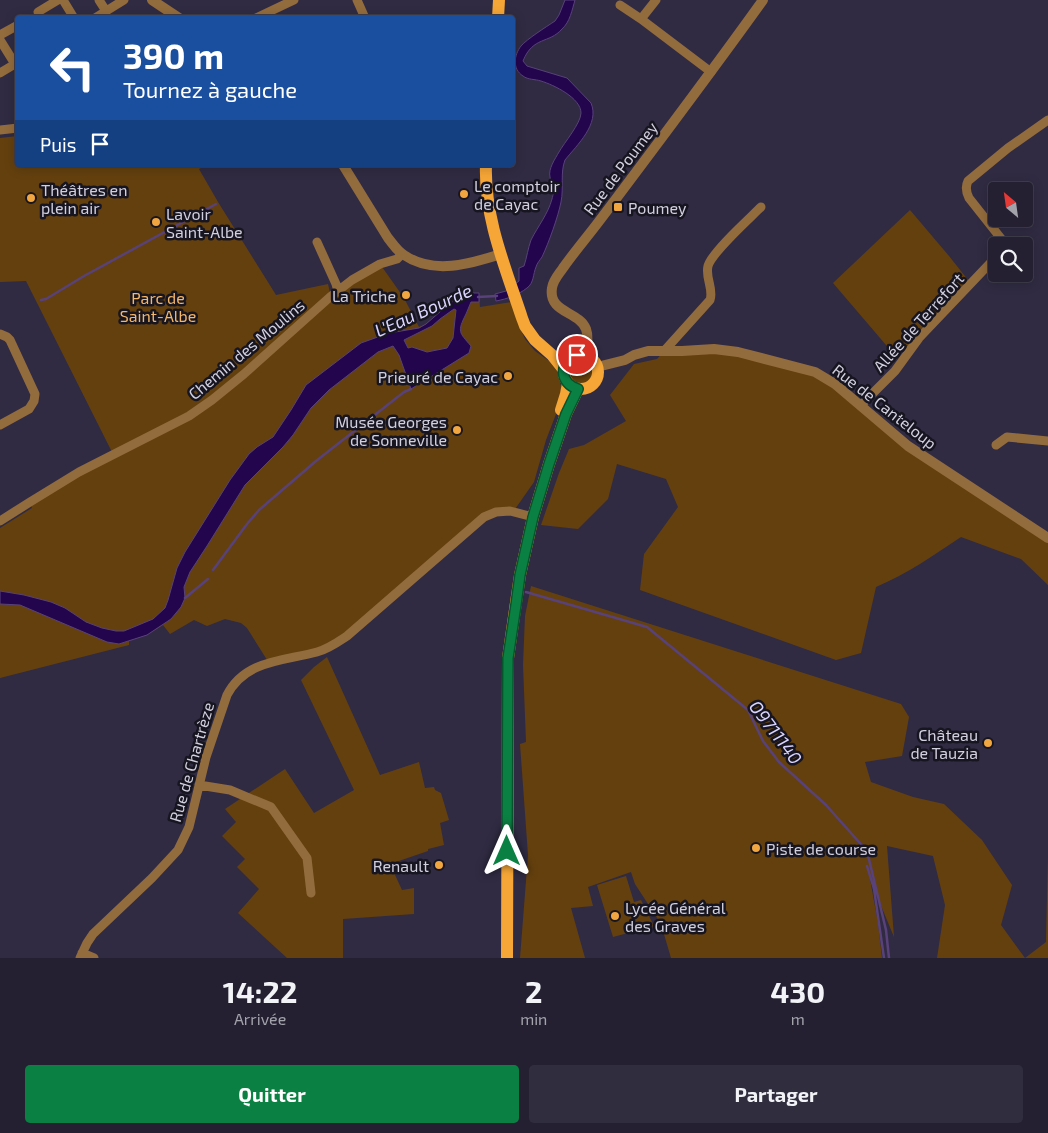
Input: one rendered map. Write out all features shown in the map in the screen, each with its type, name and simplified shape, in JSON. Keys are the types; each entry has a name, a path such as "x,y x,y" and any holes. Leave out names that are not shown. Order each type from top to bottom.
{"main road":[{"path":"498,15 499,0"},
{"path":"486,167 488,204 501,254 522,318 530,334 540,346 567,364"},
{"path":"577,355 586,355 593,360 597,367 597,376 593,384 588,387 573,386 565,379 567,364 577,355"},
{"path":"507,958 509,619 515,574 546,451 566,394 573,386"}],"street":[{"path":"38,12 58,0"},
{"path":"63,0 72,15"},
{"path":"99,0 106,11"},
{"path":"100,15 124,0"},
{"path":"152,0 174,15"},
{"path":"262,15 294,0"},
{"path":"357,0 364,15"},
{"path":"641,20 656,0"},
{"name":"Rue de Poumey","path":"586,355 588,334 578,318 560,309 555,303 552,288 555,280 763,0"},
{"path":"620,5 711,72"},
{"path":"0,35 15,27"},
{"path":"0,40 15,64"},
{"path":"0,73 15,66"},
{"path":"1000,237 969,198 966,184 1008,148 1048,120"},
{"path":"0,130 15,128"},
{"path":"344,167 384,233 402,254 438,267 466,264 501,254"},
{"path":"666,350 710,300 707,269 712,256 761,207"},
{"path":"318,242 338,291"},
{"name":"Chemin des Moulins","path":"0,521 94,464 189,416 244,374 352,280 380,264 397,259 402,254"},
{"name":"Allée de Terrefort","path":"861,406 895,371 920,338 988,266"},
{"path":"0,334 10,340 35,394 34,402 29,408 0,425"},
{"name":"Rue de Canteloup","path":"597,367 625,360 641,352 714,349 738,352 815,372 835,384 908,446 1048,538"},
{"path":"996,445 1007,437 1048,441"},
{"name":"Rue de Chartrèze","path":"81,956 93,934 152,878 178,850 189,828 206,757 227,695 231,686 241,676 269,663 319,652 336,644 484,517 496,512 510,511 530,516"},
{"path":"199,785 230,790 271,807 307,858 311,893"},
{"path":"81,956 94,958"}],"green space":[{"name":"Parc de Saint-Albe","path":"15,136 15,167 202,167 199,169 276,295 328,284 330,293 380,264 404,298 419,327 426,324 464,293 479,293 480,307 512,302 518,324 525,339 558,372 563,396 546,440 534,482 513,512 496,512 335,644 269,663 247,628 241,623 225,619 207,626 194,620 170,634 163,625 147,635 129,641 129,645 0,678 0,528 32,508 30,502 113,454 26,281 0,282 0,138"},
{"path":"910,210 968,280 917,334 905,351 892,352 833,283"},
{"path":"714,349 815,372 908,446 1048,538 1048,585 1021,559 961,537 909,570 876,587 861,653 836,660 640,590 644,554 678,507 666,479 617,464 608,499 578,529 541,525 569,449 584,445 626,421 610,395 634,364 657,359 665,350"},
{"path":"581,359 590,363 594,372 590,381 581,385 572,381 568,372 572,363"},
{"path":"531,586 901,704 909,717 902,756 865,762 871,782 913,797 944,804 982,840 1012,885 1001,925 1025,958 937,958 945,905 933,856 887,846 894,937 870,879 882,958 671,958 661,924 635,884 631,872 588,887 593,906 571,908 585,958 520,958 528,855 520,744 526,742 523,665 525,616"},
{"path":"327,657 380,775 419,762 425,788 434,787 435,790 441,793 449,820 440,823 444,845 428,849 428,851 390,864 402,890 414,888 414,914 343,919 343,958 287,958 238,913 259,889 237,867 245,859 222,836 236,822 225,809 285,769 314,813 354,790 301,680"},
{"path":"1048,855 1048,958 1025,958 1046,942"},
{"path":"626,876 634,902 641,900 654,926 613,937 597,885"}],"shaded area":[{"path":"565,0 575,0 565,26 557,34 531,48 523,61 527,66 567,78 591,103 592,119 586,134 565,160 562,196 558,215 545,251 536,266 531,284 516,295 496,301 495,294 506,291 519,281 519,268 524,266 531,240 545,215 554,192 550,177 551,167 575,127 581,113 580,107 572,97 553,86 525,77 517,70 515,62 521,46 555,21"},
{"path":"464,293 479,293 479,302 471,302 460,328 471,346 469,353 411,389 399,355 393,346 378,352 329,390 311,408 283,447 245,485 190,572 184,587 185,598 181,607 171,619 147,635 119,644 107,642 20,605 0,604 0,591 24,595 51,602 65,608 86,622 116,631 124,631 153,619 165,608 177,568 185,552 230,480 249,454 273,437 306,385 361,343 389,333 419,328","holes":["454,309 456,310 453,338 447,348 427,352 412,347 408,348 404,340 432,326"]}],"waterway":[{"path":"41,300 46,299 84,276 216,204"},
{"name":"L'Eau Bourde","path":"478,297 497,296"},
{"path":"213,570 259,510 316,461 404,392 411,389"},
{"path":"185,598 208,579"},
{"name":"O9711140","path":"526,592 647,627 748,710 763,741 779,762 826,805 867,851 886,930 889,958"},
{"path":"867,866 874,889 884,958"}],"place":[{"name":"Le comptoir de Cayac","path":"464,194"},
{"name":"Théâtres en plein air","path":"31,198"},
{"name":"Poumey","path":"618,207"},
{"name":"Lavoir Saint-Albe","path":"156,222"},
{"name":"La Triche","path":"406,295"},
{"name":"Prieuré de Cayac","path":"508,376"},
{"name":"Musée Georges de Sonneville","path":"457,430"},
{"name":"Château de Tauzia","path":"988,743"},
{"name":"Piste de course","path":"756,848"},
{"name":"Renault","path":"439,865"},
{"name":"Lycée Général des Graves","path":"615,916"}],"route":[{"path":"507,851 508,658 513,620 520,575 533,517 566,414 578,389 571,386 565,379 564,370 566,362 577,355"}]}
